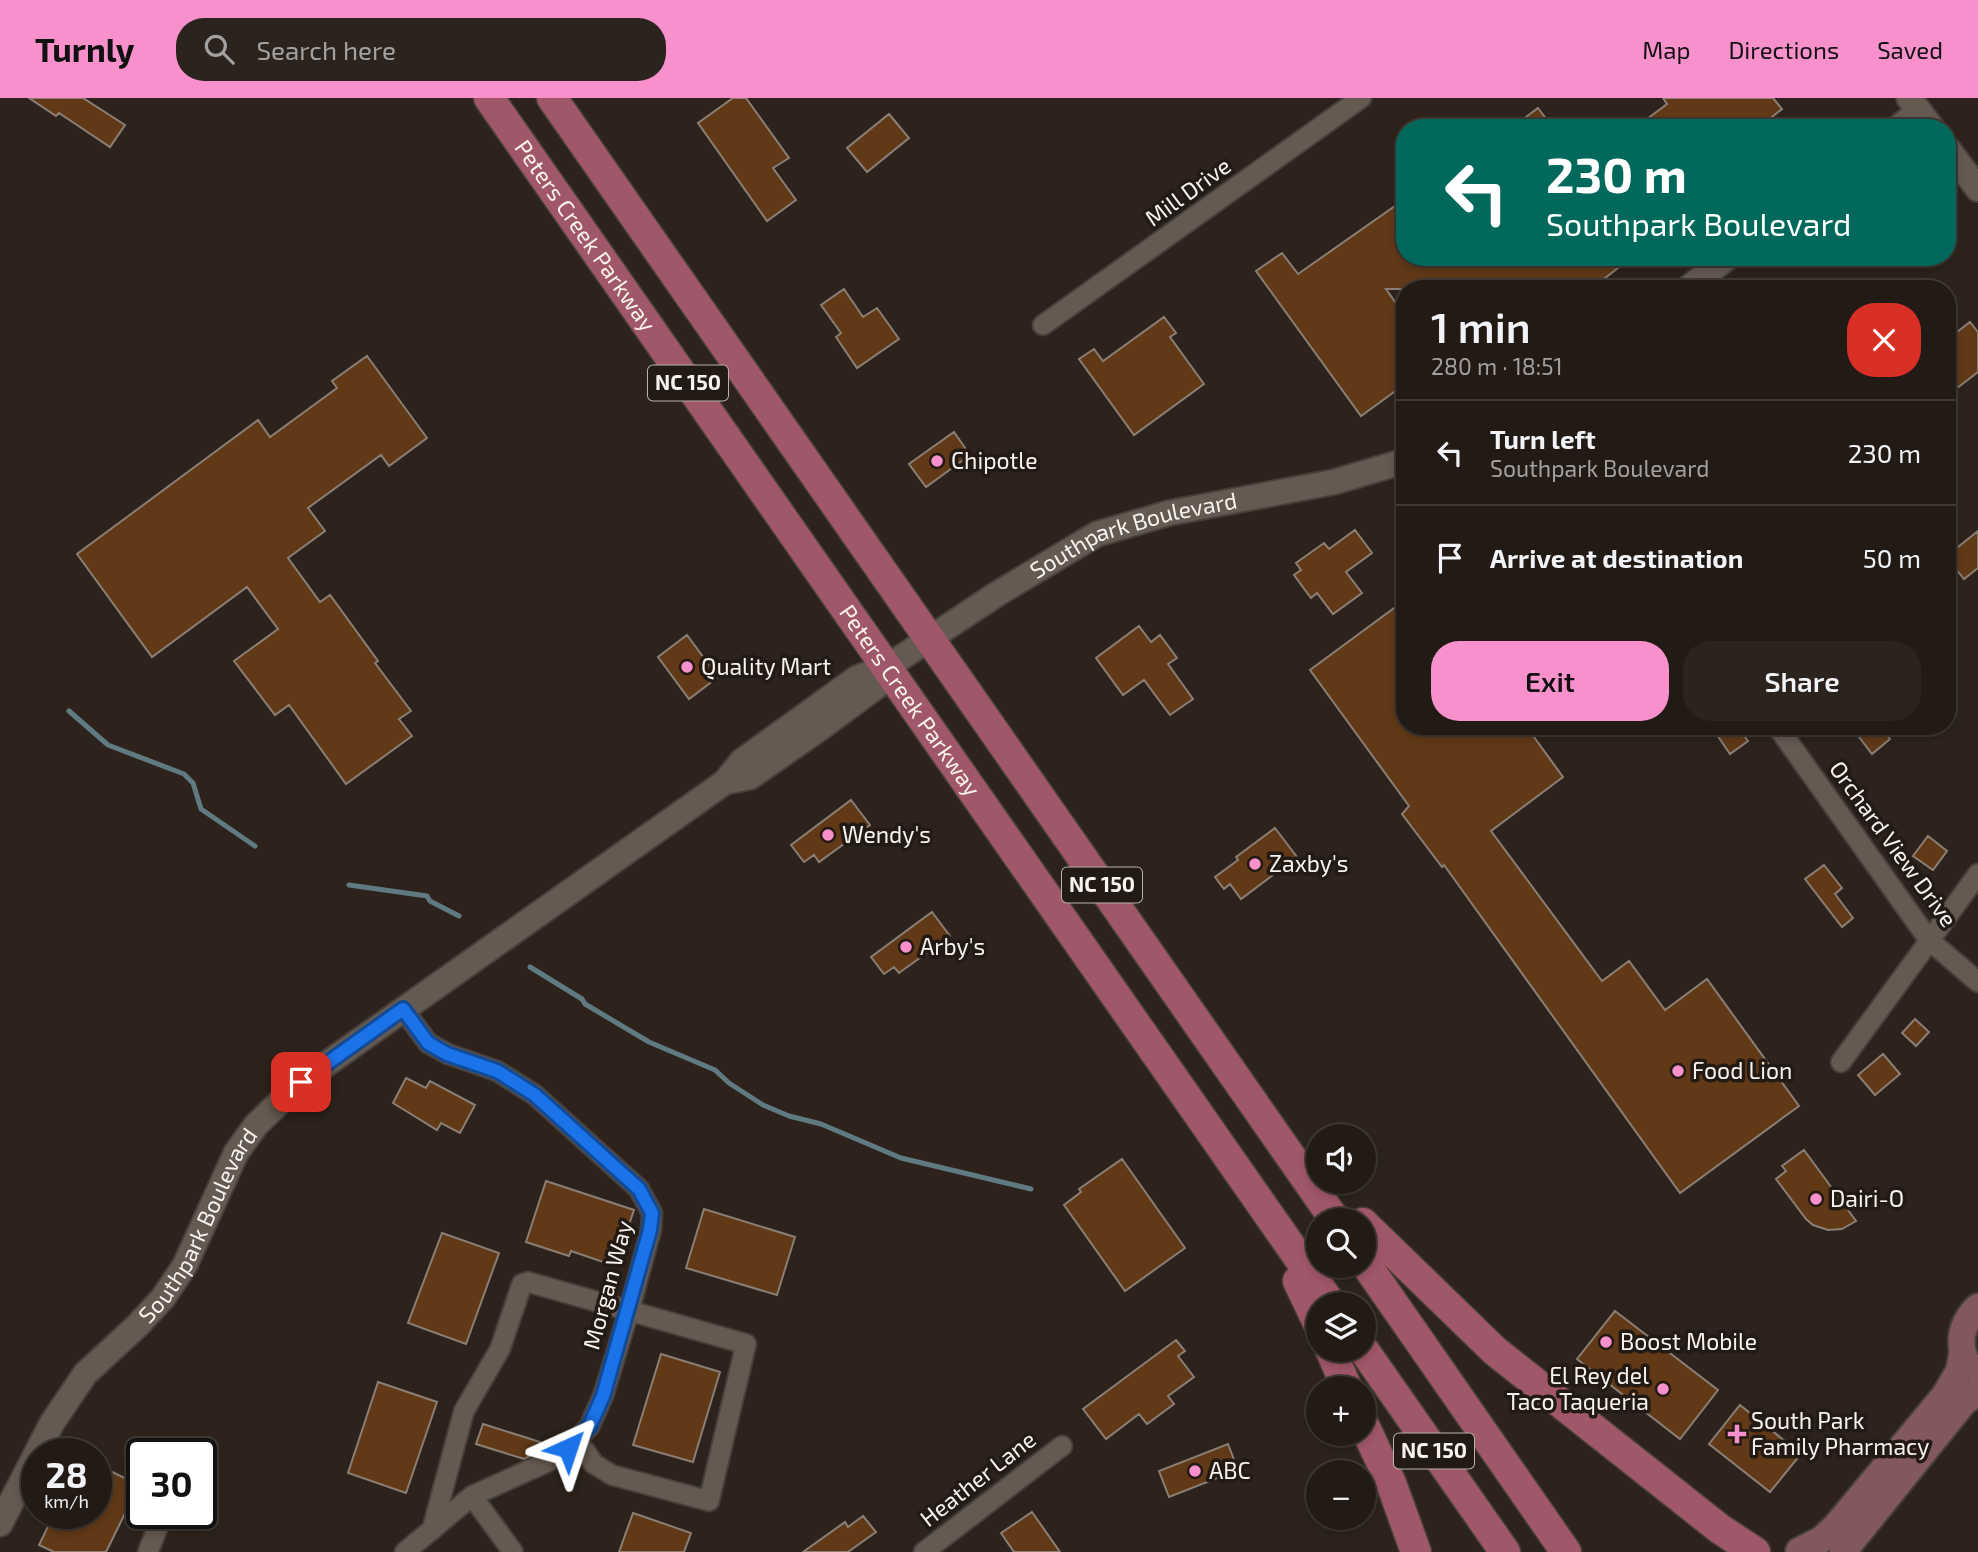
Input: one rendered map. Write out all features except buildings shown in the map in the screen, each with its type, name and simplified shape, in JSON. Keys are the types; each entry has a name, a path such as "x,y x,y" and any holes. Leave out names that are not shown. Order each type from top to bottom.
{"main road":[{"name":"Peters Creek Parkway","path":"489,98 1322,1292"},
{"name":"NC 150","path":"552,98 1327,1208"},
{"path":"1273,1130 1306,1164"},
{"path":"1335,1194 1348,1208"},
{"path":"1255,1197 1306,1299"},
{"path":"1376,1236 1495,1351 1720,1529 1755,1552"},
{"name":"NC 150","path":"1376,1278 1566,1552"},
{"path":"1784,1552 1801,1552 1821,1540 1836,1526 1945,1395 1959,1371 1965,1322 1978,1307"},
{"path":"1962,1355 1978,1376"},
{"name":"NC 150","path":"1372,1362 1505,1552"},
{"path":"1843,1552 1963,1403 1978,1391"},
{"path":"1374,1446 1391,1483 1416,1552"}],"street":[{"name":"Mill Drive","path":"1043,325 1361,98"},
{"path":"1956,160 1978,189"},
{"path":"1699,280 1716,266"},
{"name":"Southpark Boulevard","path":"0,1524 52,1423 85,1374 163,1298 185,1265 236,1153 256,1125 301,1082 725,782 750,777 820,729 877,686 887,667 997,594 1097,534 1169,513 1334,482 1396,464"},
{"name":"Orchard View Drive","path":"1783,735 1929,940 1978,982"},
{"path":"1841,1062 1978,874"},
{"name":"Morgan Way","path":"403,1009 428,1043 447,1054 497,1071 535,1095 639,1189 652,1213 629,1311 597,1411 589,1427 577,1440 547,1462 472,1496 405,1552"},
{"path":"432,1530 464,1411 500,1349 522,1284 528,1282 746,1345 709,1501 612,1475 594,1464 577,1440"},
{"name":"Heather Lane","path":"930,1550 1062,1446"},
{"path":"472,1496 513,1552"},
{"path":"148,1552 157,1529"}],"waterway":[{"path":"69,711 108,745 184,774 193,783 201,809 255,846"},
{"path":"349,885 427,896 430,901 459,916"},
{"path":"530,967 649,1042 715,1070 729,1083 763,1105 789,1116 821,1124 901,1158 1031,1189"}],"place":[{"name":"Chipotle","path":"937,461"},
{"name":"Quality Mart","path":"687,667"},
{"name":"Wendy's","path":"828,835"},
{"name":"Zaxby's","path":"1255,864"},
{"name":"Arby's","path":"906,947"},
{"name":"Food Lion","path":"1678,1071"},
{"name":"Dairi-O","path":"1816,1199"},
{"name":"Boost Mobile","path":"1606,1342"},
{"name":"El Rey del Taco Taqueria","path":"1663,1389"},
{"name":"South Park Family Pharmacy","path":"1737,1434"},
{"name":"ABC","path":"1195,1471"}],"route":[{"path":"301,1082 403,1009 428,1043 447,1054 511,1078 535,1095 639,1189 652,1213 629,1311 597,1411 589,1427 568,1448"}]}
